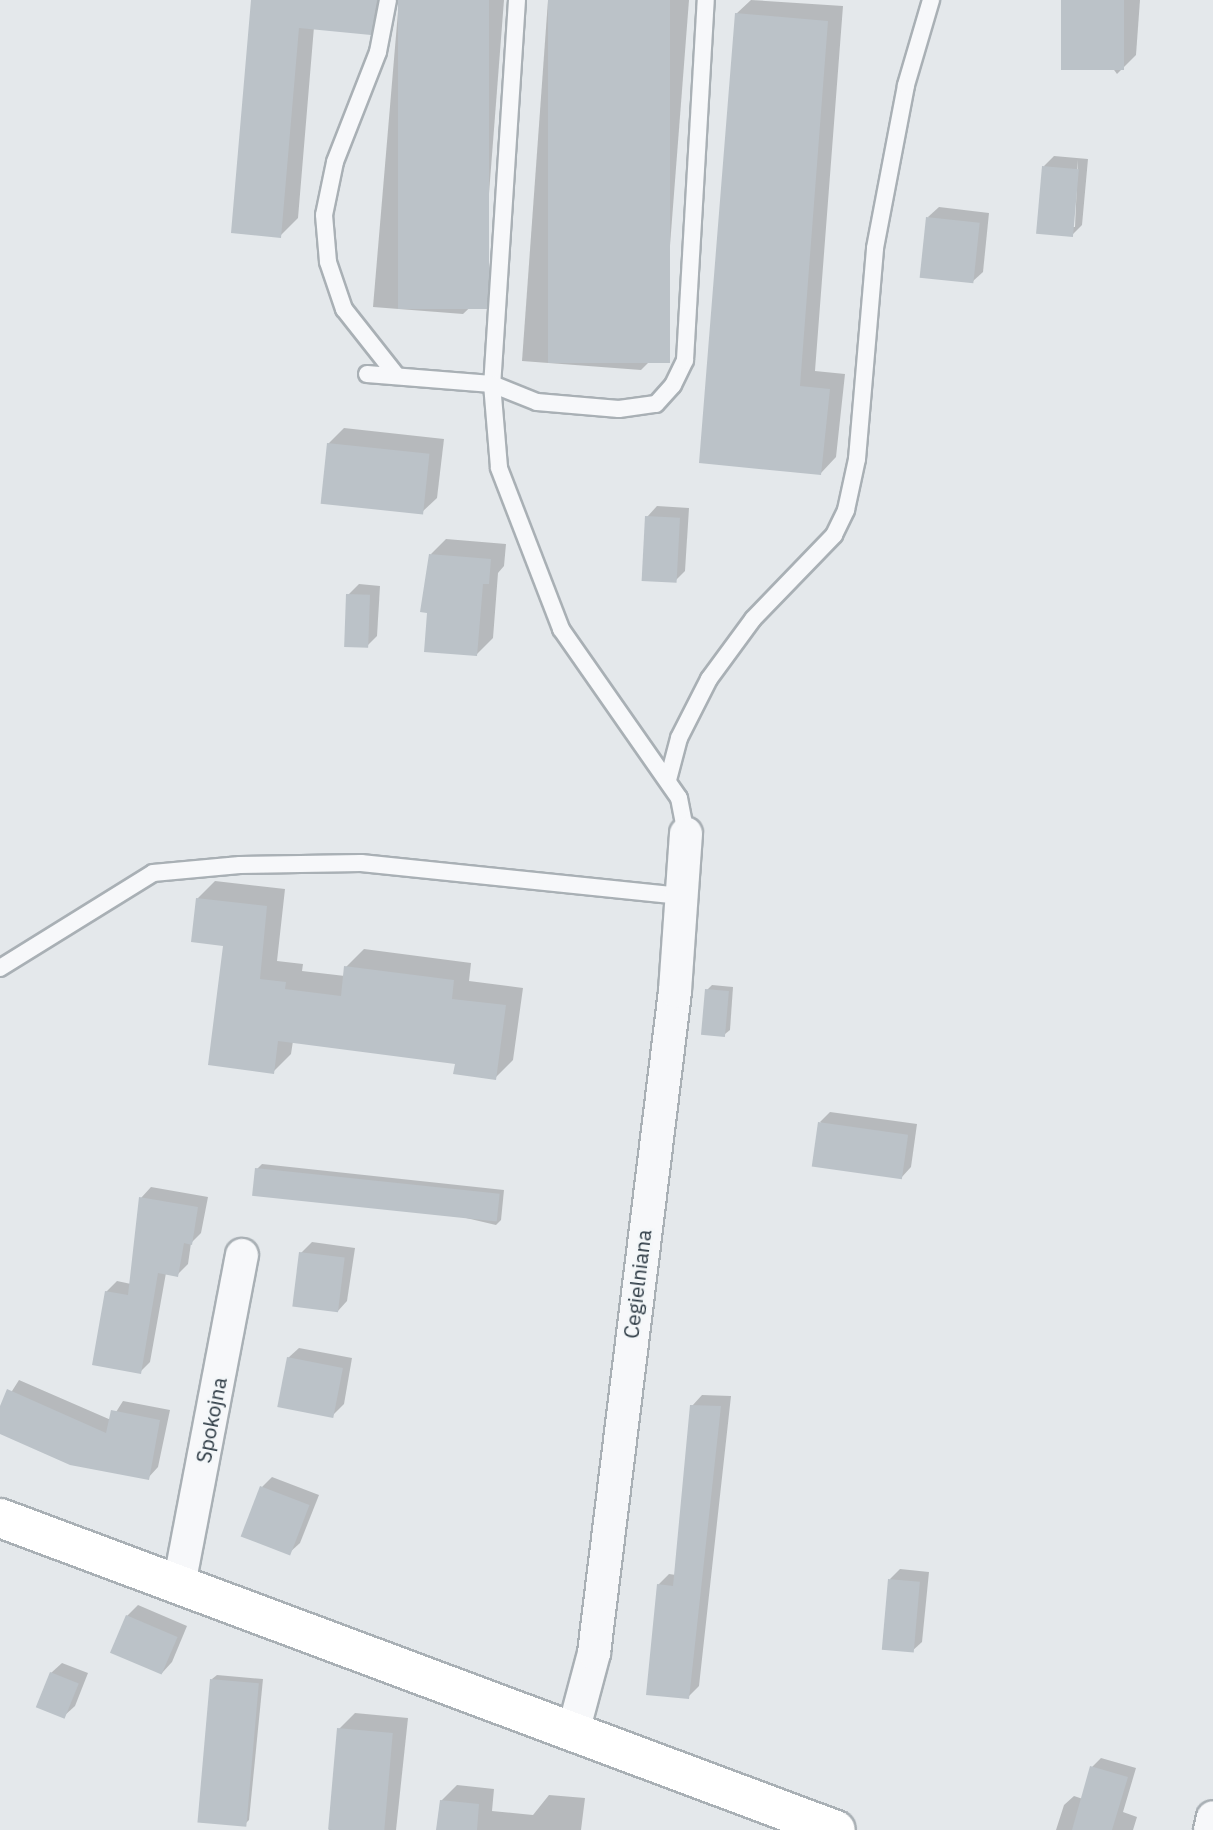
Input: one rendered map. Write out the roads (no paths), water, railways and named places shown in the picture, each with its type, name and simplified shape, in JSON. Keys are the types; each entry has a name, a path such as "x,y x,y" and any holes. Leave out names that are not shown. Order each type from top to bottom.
{"street":[{"name":"Cegielniana","path":"573,1732 594,1653 676,991 686,833"},
{"name":"Spokojna","path":"179,1585 242,1255"},
{"path":"0,1518 829,1829"},
{"path":"1210,1830 1213,1817"}],"lane":[{"path":"388,0 378,52 335,162 324,215 328,262 344,309 397,376"},
{"path":"517,0 492,384 499,468 561,629 668,780 679,798 686,833"},
{"path":"367,373 492,384 537,402 619,409 656,404 673,385 685,360 706,0"},
{"path":"668,780 679,738 709,679 753,619 834,535 846,510 857,459 875,248 906,85 931,0"},
{"path":"0,968 153,873 240,865 361,863 683,897"}]}
